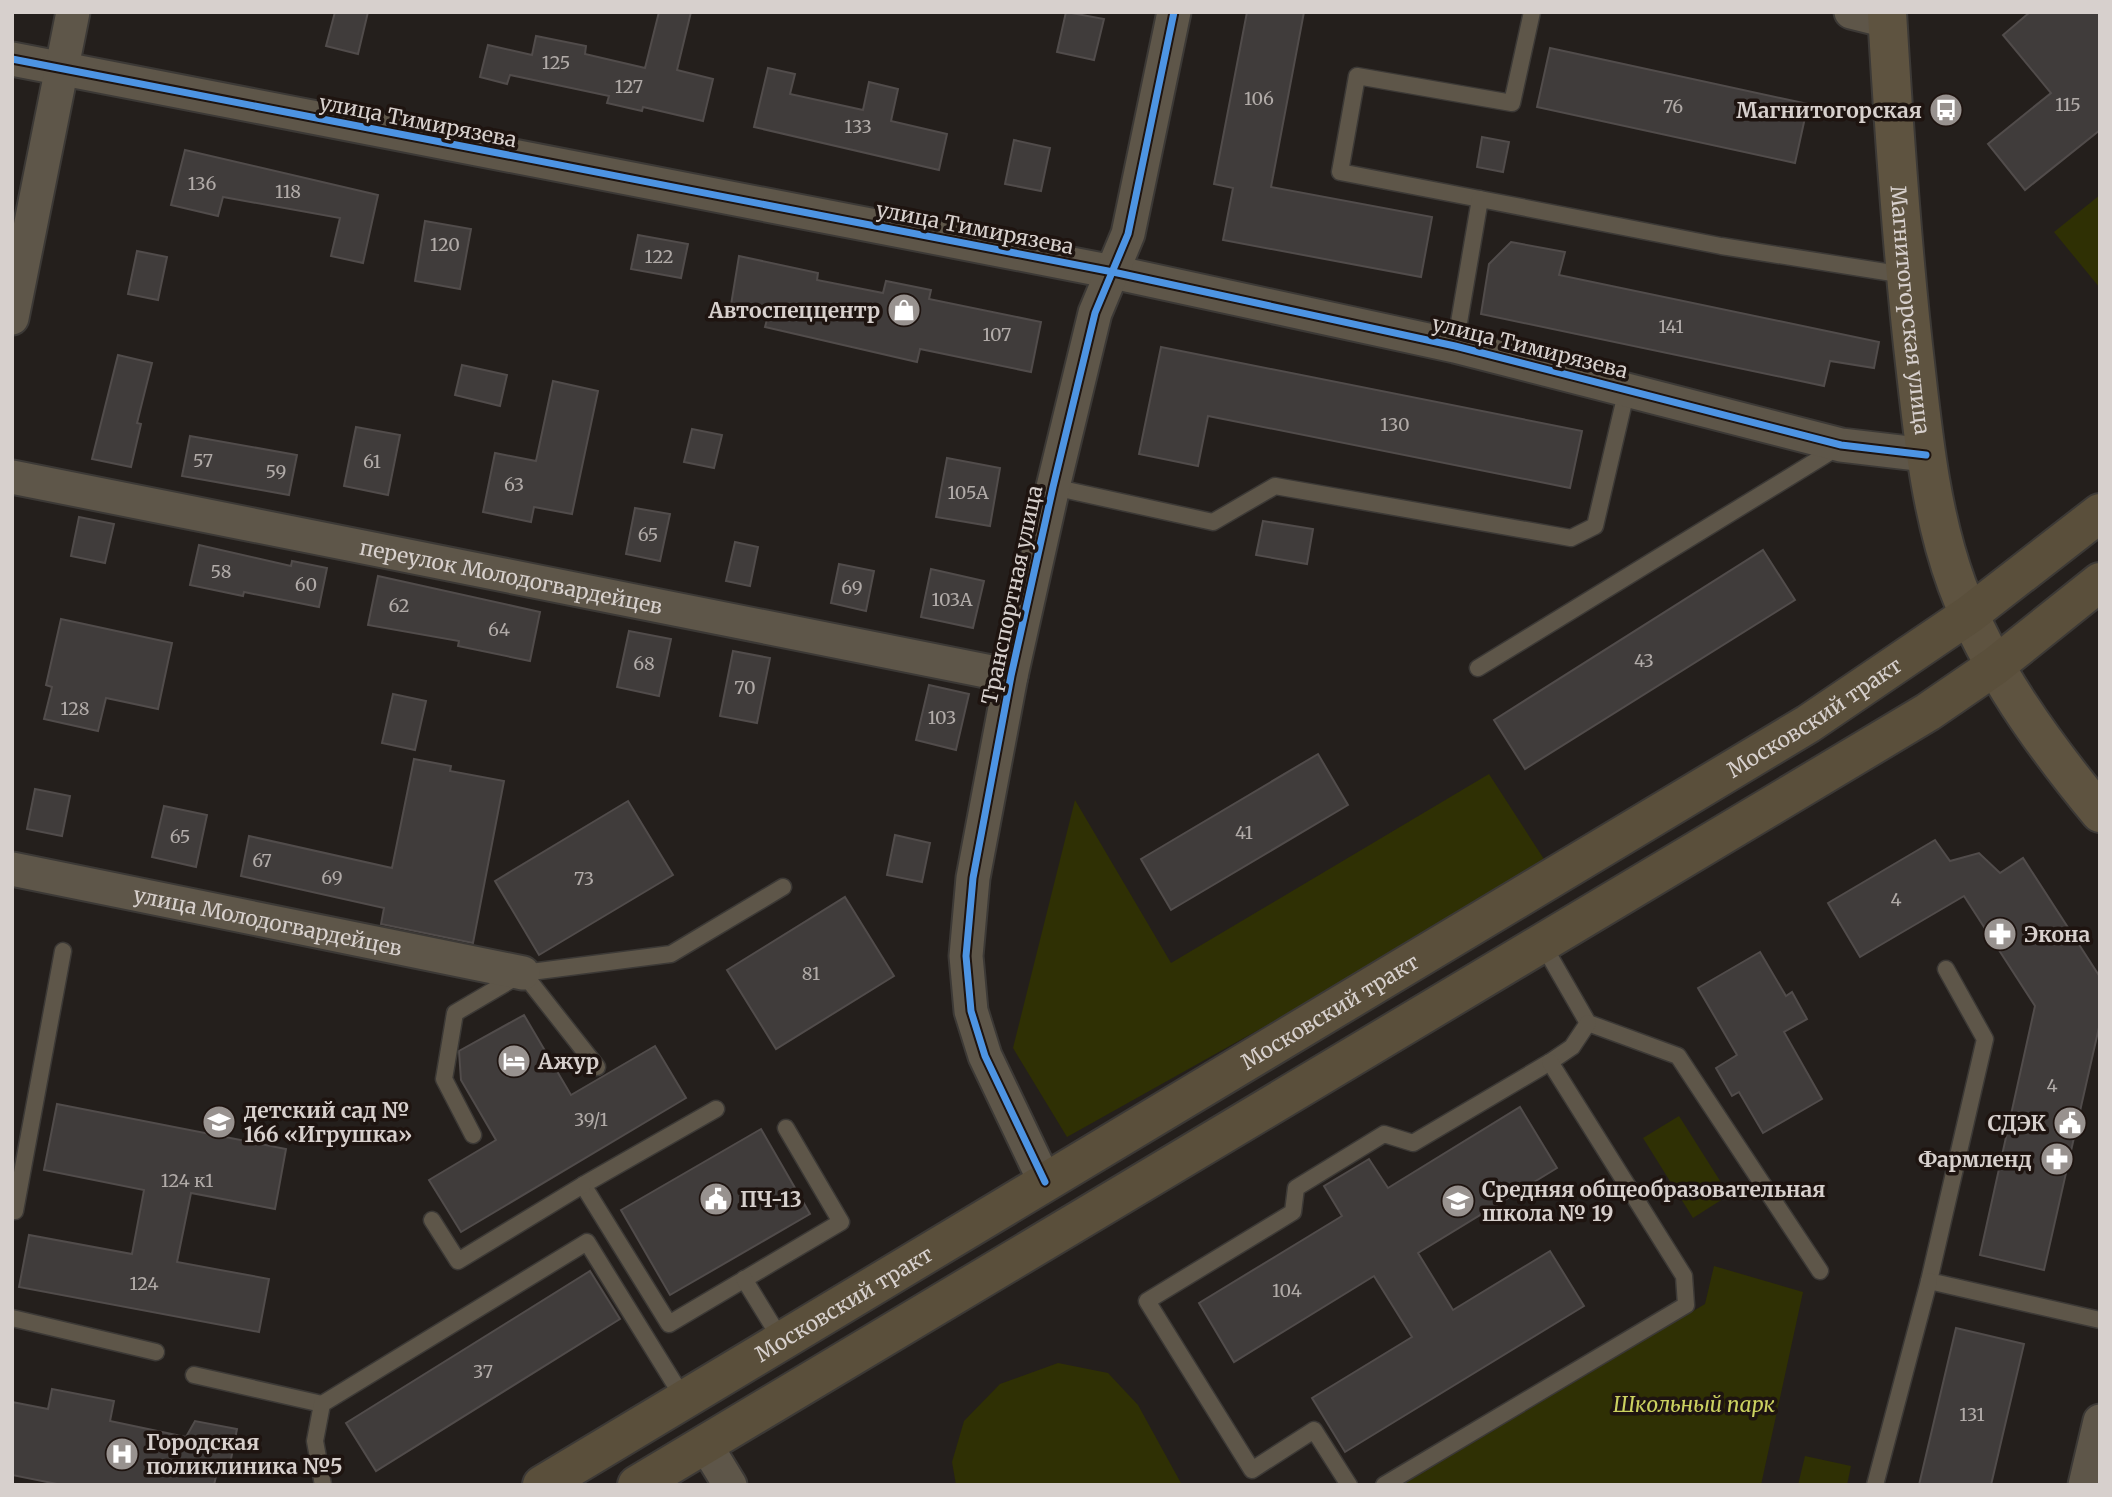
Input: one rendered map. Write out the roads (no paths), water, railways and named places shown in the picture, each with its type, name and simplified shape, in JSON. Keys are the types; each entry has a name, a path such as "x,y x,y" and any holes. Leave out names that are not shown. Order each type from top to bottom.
{"main road":[{"name":"Московский тракт","path":"542,1485 1808,723 1903,662 2100,513"},
{"path":"637,1485 1928,712 1995,666 2100,582"}],"street":[{"path":"12,318 73,12"},
{"name":"Транспортная улица","path":"1045,1182 985,1056 971,1011 966,956 973,878 1011,676 1053,487 1095,313 1128,234 1174,12"},
{"path":"1851,12 1891,16"},
{"name":"Магнитогорская улица","path":"1891,16 1905,275 1926,455 1944,544 1969,614 1995,666 2034,729 2100,813"},
{"name":"улица Тимирязева","path":"12,60 1113,272 1455,346 1840,445 1926,455"},
{"name":"переулок Молодогвардейцев","path":"12,477 1011,676"},
{"name":"улица Молодогвардейцев","path":"12,869 523,972"},
{"path":"2085,1485 2100,1421"},
{"path":"705,1444 730,1485"}],"lane":[{"path":"1532,12 1512,103 1357,76 1340,172 1721,246 1905,275"},
{"path":"1455,346 1480,199"},
{"path":"1053,487 1213,522 1275,486 1571,538 1595,526 1628,389"},
{"path":"1478,668 1840,445"},
{"path":"473,1135 444,1079 455,1013 523,972 671,954 783,887"},
{"path":"1542,943 1588,1023 1678,1056 1820,1271"},
{"path":"12,1211 15,1211 63,951"},
{"path":"1875,1485 1929,1281 1985,1039 1946,968"},
{"path":"523,972 597,1067"},
{"path":"1349,1485 1314,1430 1252,1469 1147,1301 1293,1212 1296,1188 1384,1134 1413,1143 1572,1047 1588,1023"},
{"path":"1384,1485 1686,1305 1684,1276 1550,1062"},
{"path":"432,1220 458,1261 716,1109"},
{"path":"583,1185 669,1324 841,1222 786,1128"},
{"path":"194,1376 322,1404 587,1242 684,1399"},
{"path":"744,1279 782,1341"},
{"path":"1929,1281 2100,1320"},
{"path":"12,1318 156,1352"},
{"path":"322,1404 315,1441 323,1485"}],"place":[{"name":"Магнитогорская","path":"1946,110"},
{"name":"Автоспеццентр","path":"904,310"},
{"name":"Экона","path":"2000,934"},
{"name":"Ажур","path":"514,1061"},
{"name":"детский сад № 166 «Игрушка»","path":"219,1122"},
{"name":"СДЭК","path":"2070,1123"},
{"name":"Фармленд","path":"2057,1159"},
{"name":"ПЧ-13","path":"716,1199"},
{"name":"Средняя общеобразовательная школа № 19","path":"1458,1201"},
{"name":"Городская поликлиника №5","path":"122,1454"}],"park label":[{"name":"Школьный парк","path":"1694,1404"}]}
